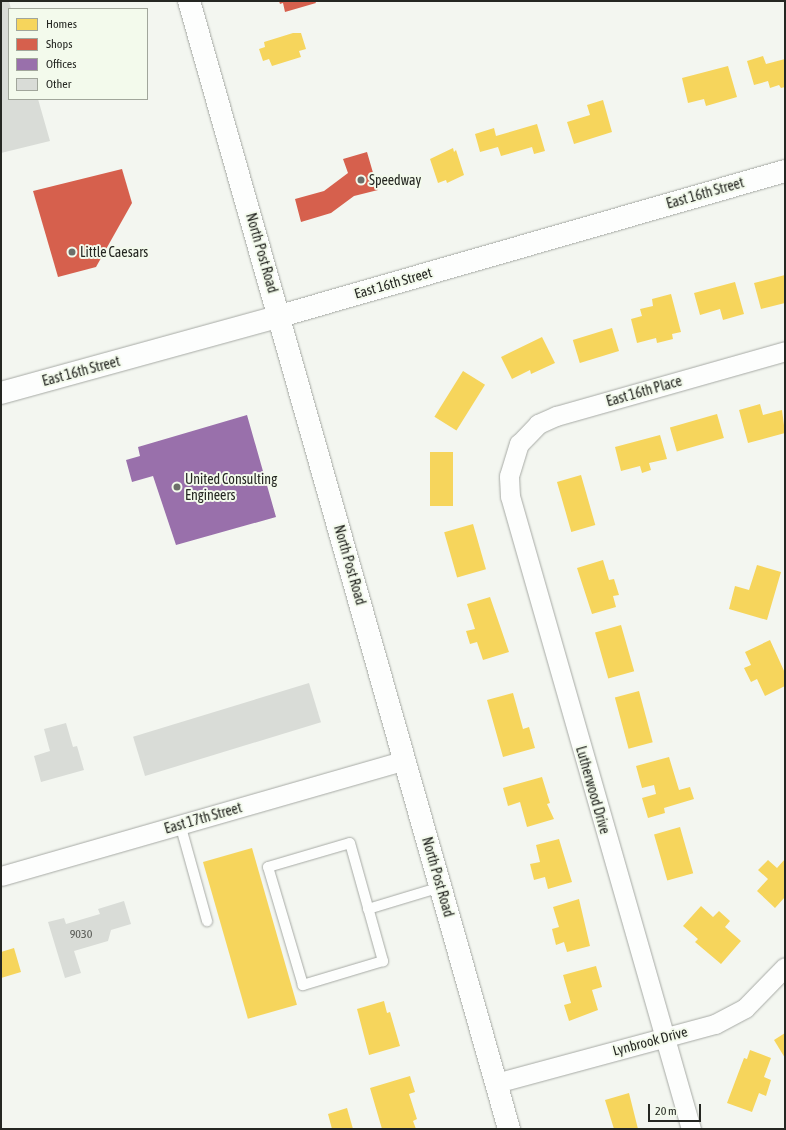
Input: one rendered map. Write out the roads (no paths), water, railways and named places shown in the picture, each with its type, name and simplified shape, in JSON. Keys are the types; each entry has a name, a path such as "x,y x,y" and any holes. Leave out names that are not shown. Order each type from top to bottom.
{"main road":[{"name":"North Post Road","path":"195,2 280,316 509,1129"},
{"name":"East 16th Street","path":"1,393 280,316 785,171"}],"street":[{"name":"East 16th Place","path":"516,451 538,424 556,416 785,350"},
{"name":"Lutherwood Drive","path":"516,451 509,476 510,496 691,1129"},
{"name":"East 17th Street","path":"1,876 405,760"},
{"name":"Lynbrook Drive","path":"496,1083 715,1024 731,1017 758,996 785,967"}],"lane":[{"path":"180,824 207,921"},
{"path":"350,843 368,909 383,961 303,985 268,867 350,843"},
{"path":"368,909 441,886"}],"place":[{"name":"Speedway","path":"361,180"},
{"name":"Little Caesars","path":"72,252"},
{"name":"United Consulting Engineers","path":"177,487"}]}
